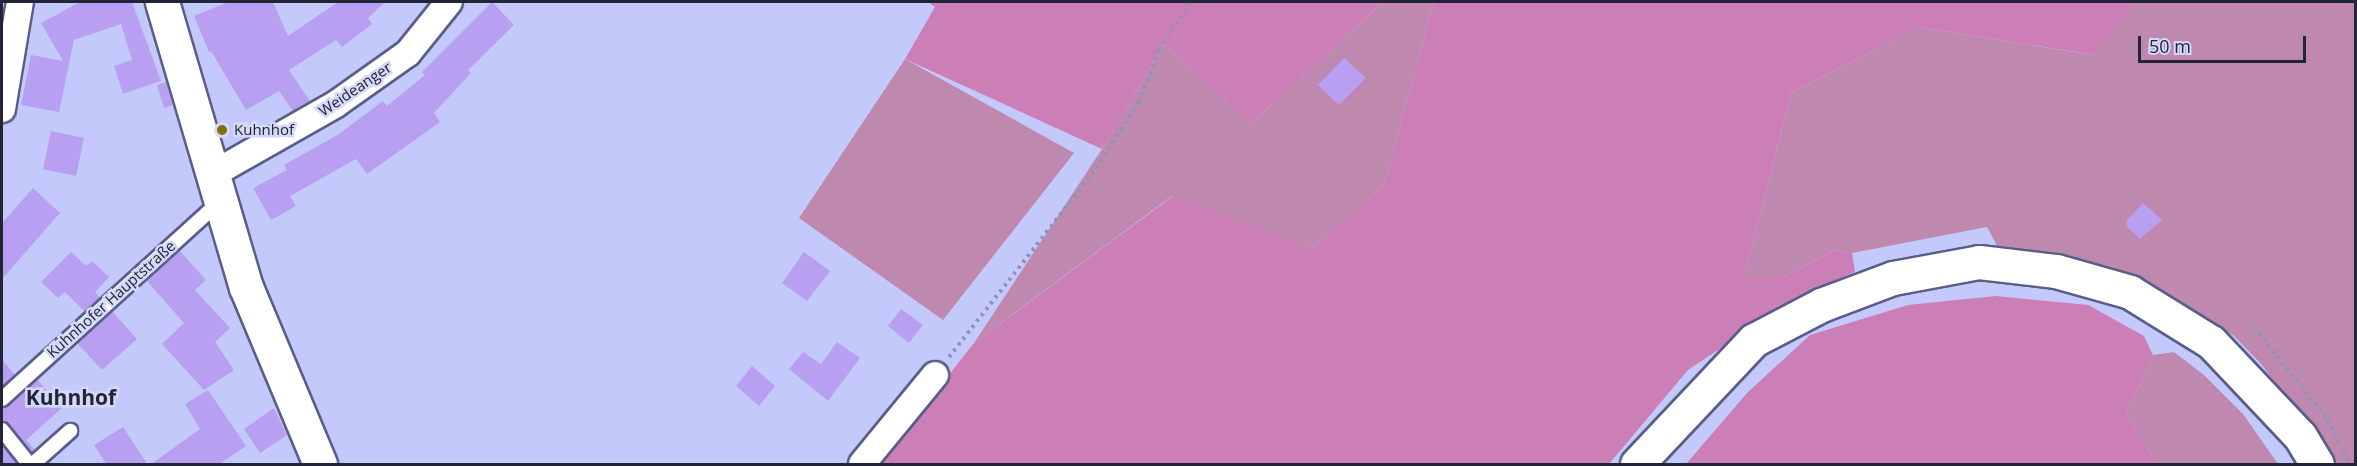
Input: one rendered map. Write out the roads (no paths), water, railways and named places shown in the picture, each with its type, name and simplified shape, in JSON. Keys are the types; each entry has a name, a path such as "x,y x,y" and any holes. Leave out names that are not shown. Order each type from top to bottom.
{"street":[{"path":"2,109 20,2"},
{"path":"162,2 246,287 320,465"},
{"name":"Weideanger","path":"217,187 408,53 449,2"},
{"path":"1637,465 1754,340 1821,304 1893,278 1979,262 2056,272 2130,292 2211,342 2300,436 2317,465"},
{"path":"862,465 935,375"}],"lane":[{"name":"Kuhnhofer Hauptstraße","path":"2,399 217,187"},
{"path":"2,430 31,465 70,431"}],"place":[{"name":"Kuhnhof","path":"222,130"}],"district":[{"name":"Kuhnhof","path":"71,397"}]}
